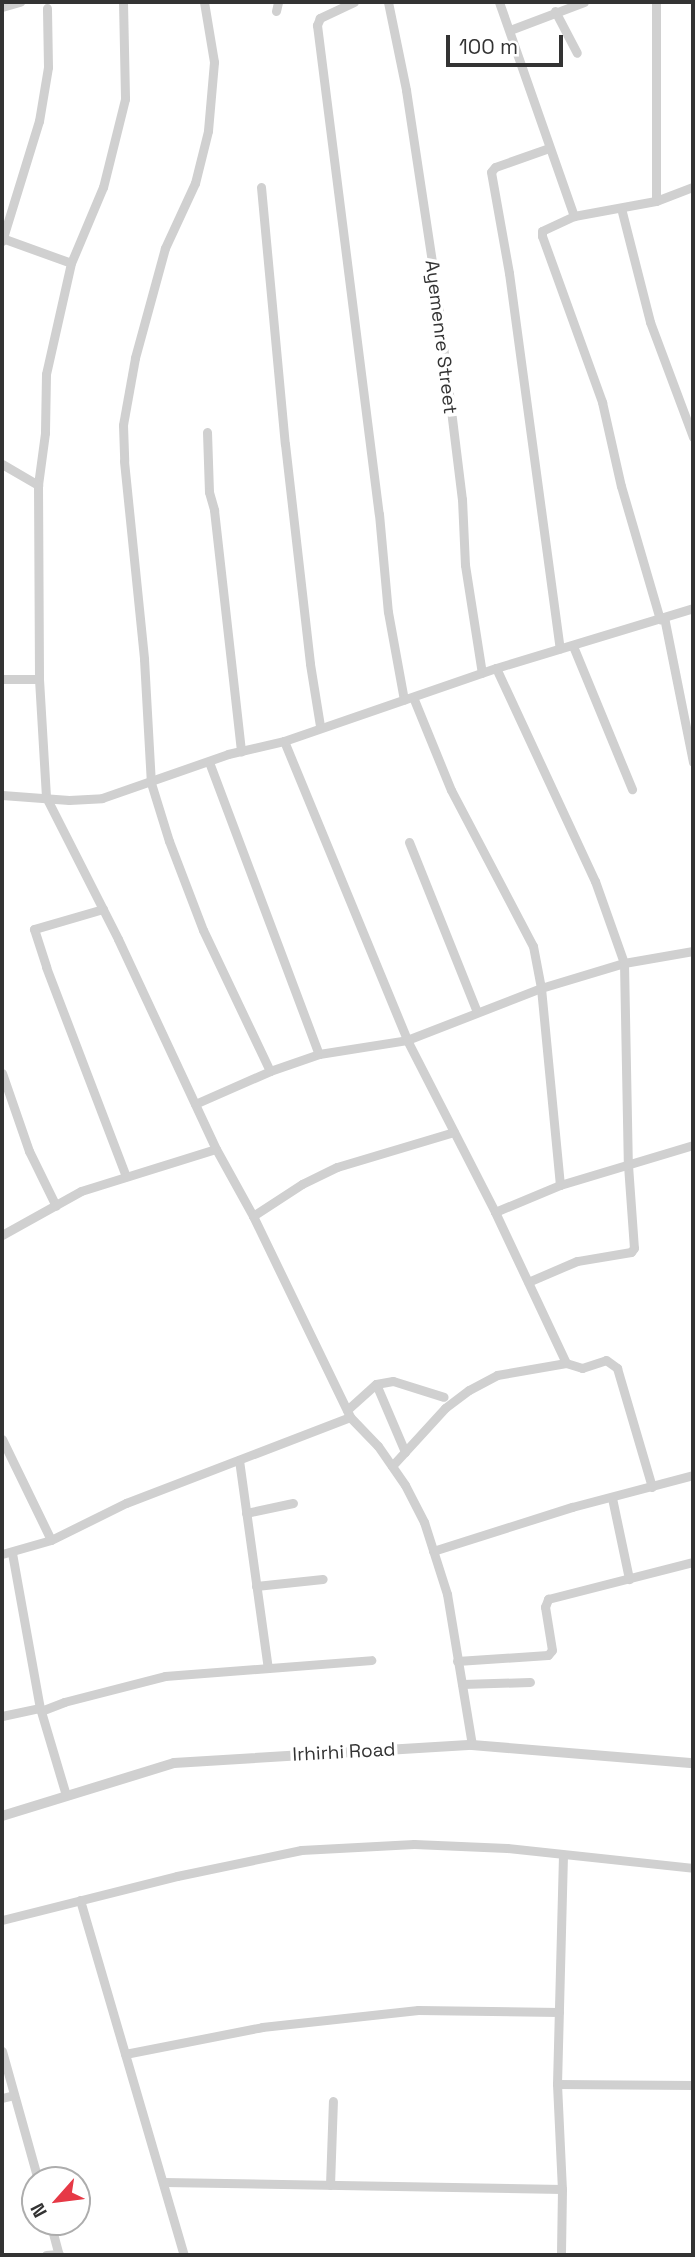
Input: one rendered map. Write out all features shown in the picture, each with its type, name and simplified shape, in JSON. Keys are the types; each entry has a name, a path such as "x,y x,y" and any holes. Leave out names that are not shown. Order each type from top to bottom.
{"street":[{"path":"2,7 20,2"},
{"path":"123,2 125,99 103,187 71,263 46,374 45,433 37,485 39,679 46,797 103,909 216,1149 253,1216 348,1413 392,1466 424,1522 447,1594 472,1745"},
{"path":"204,2 214,62 208,131 195,183 165,248 135,358 123,425 144,659 151,783 169,841 203,930 270,1071"},
{"path":"354,2 320,18 317,31 324,63 325,92 376,487 387,612 408,698 451,790 533,946 541,988 559,1185"},
{"name":"Ayemenre Street","path":"388,2 406,90 434,274 462,499 465,565 482,673"},
{"path":"499,2 574,216"},
{"path":"510,30 580,2"},
{"path":"656,2 656,201"},
{"path":"47,8 48,67 39,121 2,239 71,263"},
{"path":"555,11 577,53"},
{"path":"550,148 495,167 491,172 509,273 559,649"},
{"path":"261,187 280,393 310,664 320,726"},
{"path":"693,187 656,201 574,216 542,232 541,236 602,402 621,486 662,618 693,762"},
{"path":"621,208 650,322 693,437"},
{"path":"207,432 209,492 214,510 241,751"},
{"path":"2,464 37,485"},
{"path":"2,795 102,798 241,751 284,741 320,726 496,668 693,608"},
{"path":"573,646 632,789"},
{"path":"496,668 595,881 624,962 628,1165 634,1248 631,1252 577,1261 528,1283"},
{"path":"2,679 39,679"},
{"path":"284,741 407,1040 495,1212 566,1363"},
{"path":"209,762 319,1054"},
{"path":"408,842 477,1012"},
{"path":"103,909 36,927 34,932 126,1176"},
{"path":"195,1104 270,1071 319,1054 407,1040 541,988 624,962 693,951"},
{"path":"2,1073 29,1151 56,1206"},
{"path":"253,1216 302,1184 337,1167 454,1132"},
{"path":"495,1212 559,1185 693,1145"},
{"path":"2,1235 80,1191 216,1149"},
{"path":"392,1466 445,1409 469,1390 497,1375 566,1363 582,1368 606,1360 617,1368 652,1487"},
{"path":"66,1795 41,1709 7,1554 51,1540 127,1503 239,1460 348,1413 376,1384 393,1381 443,1397"},
{"path":"376,1384 405,1452"},
{"path":"2,1439 51,1540"},
{"path":"239,1460 268,1668"},
{"path":"433,1550 693,1475"},
{"path":"612,1498 629,1579"},
{"path":"246,1513 293,1503"},
{"path":"457,1661 548,1655 552,1650 545,1607 548,1599 693,1562"},
{"path":"256,1586 323,1579"},
{"path":"2,1717 165,1675 372,1660"},
{"path":"462,1684 530,1682"},
{"name":"Irhirhi Road","path":"2,1816 174,1763 472,1745 693,1763"},
{"path":"2,1920 238,1862 301,1850 414,1844 507,1848 693,1868"},
{"path":"561,2255 562,2189 557,2084 563,1855"},
{"path":"80,1900 184,2255"},
{"path":"125,2054 262,2027 418,2010 559,2012"},
{"path":"2,2051 34,2166"},
{"path":"557,2084 693,2085"},
{"path":"2,2098 14,2095"},
{"path":"330,2185 333,2101"},
{"path":"164,2182 562,2189"},
{"path":"46,2255 59,2255 54,2236"}]}
